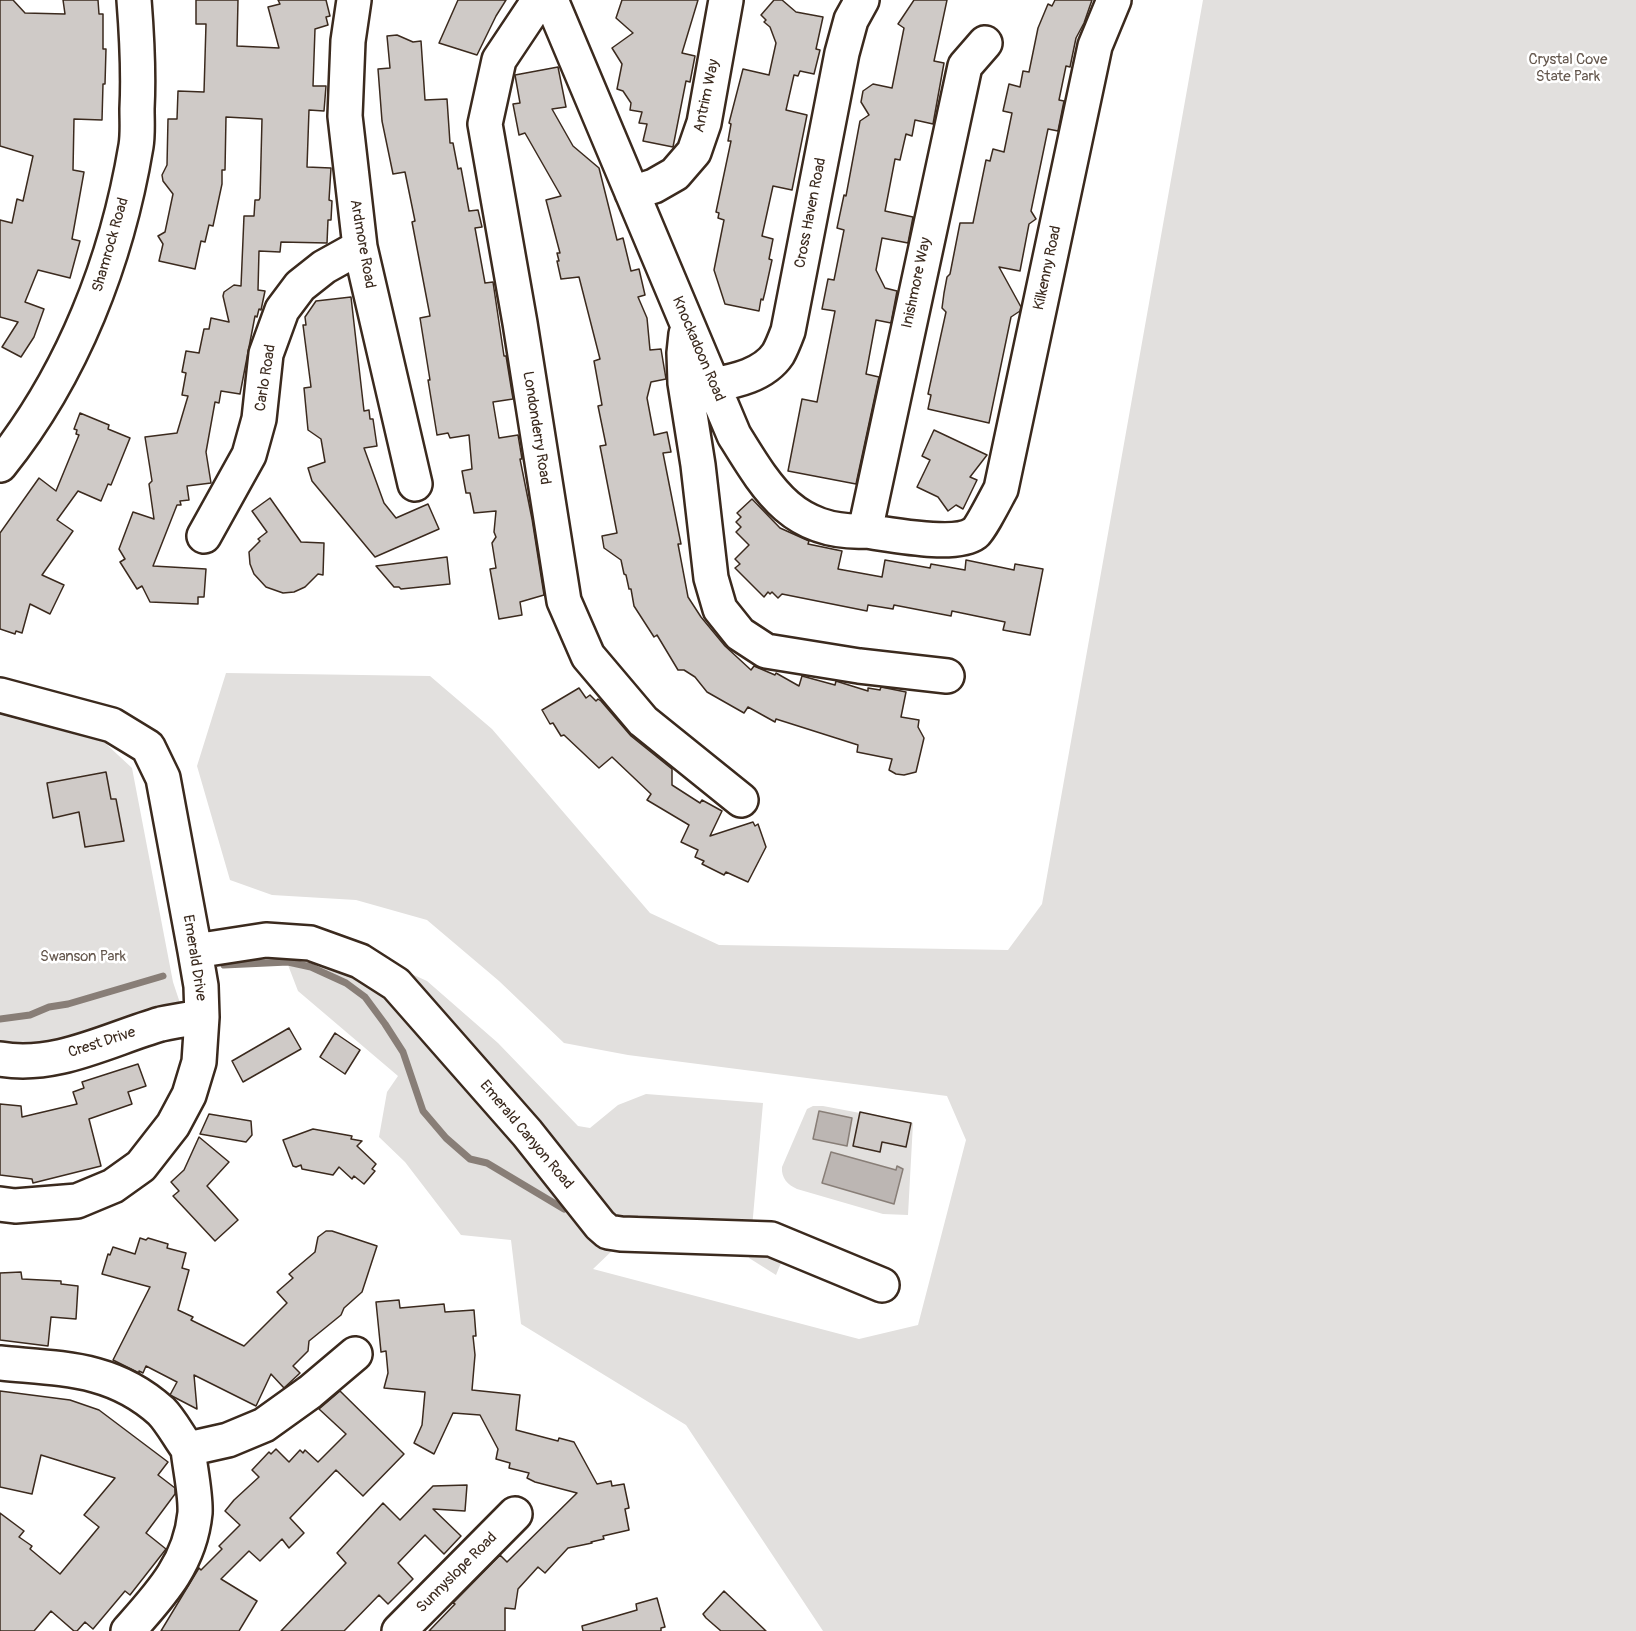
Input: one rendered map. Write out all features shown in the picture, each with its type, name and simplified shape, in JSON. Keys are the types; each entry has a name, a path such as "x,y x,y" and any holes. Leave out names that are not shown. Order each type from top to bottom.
{"street":[{"name":"Shamrock Road","path":"0,465 18,442 54,386 91,313 117,234 136,144 139,61 134,0"},
{"name":"Ardmore Road","path":"354,0 348,41 345,116 360,247 416,484"},
{"name":"Londonderry Road","path":"539,0 499,60 485,124 522,335 564,601 588,656 643,721 741,800"},
{"name":"Knockadoon Road","path":"551,0 734,435 759,476 784,504 813,524 934,540 957,540 975,533"},
{"name":"Antrim Way","path":"632,193 654,186 675,174 694,152 704,123 726,0"},
{"name":"Cross Haven Road","path":"719,399 738,380 759,370 777,356 788,332 842,53 851,20 862,0"},
{"name":"Kilkenny Road","path":"975,533 1001,489 1095,46 1114,0"},
{"name":"Inishmore Way","path":"865,531 965,66 985,43"},
{"name":"Carlo Road","path":"204,536 249,455 259,419 266,354 282,310 300,286 324,267 360,247"},
{"path":"687,323 684,353 685,383 698,465 711,578 720,609 740,634 766,651 859,666 947,676"},
{"path":"698,465 719,399"},
{"name":"Emerald Drive","path":"0,695 112,724 148,747 163,778 195,951 202,1017 199,1062 189,1095 173,1125 141,1167 113,1186 77,1201 15,1206 0,1204"},
{"name":"Emerald Canyon Road","path":"195,951 266,939 310,943 360,961 396,984 527,1133 608,1232 771,1239 882,1285"},
{"name":"Crest Drive","path":"0,1059 20,1062 50,1060 163,1024 202,1017"},
{"path":"188,1449 228,1440 264,1425 310,1392 355,1354"},
{"path":"0,1363 78,1370 103,1376 131,1389 162,1413 188,1449 195,1512 186,1553 165,1589 128,1631"},
{"name":"Sunnyslope Road","path":"399,1631 515,1514"}],"green space":[{"name":"Crystal Cove State Park","path":"1203,0 1636,0 1636,1631 823,1631 686,1425 521,1324 511,1240 461,1235 405,1162 379,1137 387,1092 398,1076 298,991 288,965 250,964 261,938 359,950 427,981 498,1043 578,1126 590,1128 618,1105 646,1094 763,1103 752,1228 638,1215 637,1227 593,1269 859,1339 918,1325 966,1140 947,1096 628,1055 564,1043 499,981 427,920 356,900 272,895 230,880 197,766 226,673 430,676 492,729 650,913 719,945 1008,950 1042,904"},
{"name":"Swanson Park","path":"0,715 104,742 132,768 173,982 182,1009 162,1021 0,1052"},
{"path":"813,1106 913,1123 908,1215 883,1214 797,1189 786,1181 782,1167 807,1109"},
{"path":"748,1247 783,1258 776,1275 749,1258"}],"shaded area":[{"path":"819,1111 852,1118 847,1146 813,1139"},
{"path":"831,1152 896,1170 897,1166 903,1169 894,1204 822,1183"}],"building":[{"path":"0,0 13,0 25,13 65,14 63,0 98,0 99,14 103,14 103,49 106,49 102,120 74,119 73,170 84,172 72,239 80,241 70,278 38,270 25,302 44,309 34,337 21,357 2,347 18,322 0,317 0,220 12,223 17,199 23,201 33,156 0,146"},
{"path":"196,0 238,0 237,46 279,48 268,7 280,4 278,0 326,0 330,16 326,17 328,25 315,29 313,86 326,86 324,111 309,110 307,167 331,168 329,200 332,201 327,243 281,242 280,252 259,251 258,290 265,291 261,310 259,309 257,317 255,316 240,394 221,391 219,403 215,402 206,452 211,483 187,486 189,500 180,501 181,505 177,505 153,566 206,569 204,597 198,597 198,604 150,602 142,586 137,589 120,562 125,559 119,549 133,512 154,519 149,484 152,481 145,437 177,433 188,396 182,395 186,373 182,372 186,351 199,353 204,329 209,329 211,318 229,322 224,292 234,285 241,286 244,216 254,216 255,200 260,198 262,119 226,117 225,170 222,170 222,184 213,226 209,225 205,242 201,241 195,269 159,261 163,244 158,236 165,232 173,194 163,181 162,175 167,165 168,119 177,119 178,91 204,92 206,24 196,24"},
{"path":"458,0 506,0 477,55 439,43"},
{"path":"622,0 698,0 682,53 695,56 690,82 686,81 673,147 643,141 647,124 639,123 642,112 630,110 631,103 623,91 617,89 622,64 612,48 633,33 616,18"},
{"path":"774,0 782,0 796,12 823,17 816,49 820,50 814,74 800,71 798,76 794,75 786,110 807,115 792,190 773,186 762,236 773,239 769,259 772,260 759,311 725,304 714,270 724,220 718,218 719,213 716,212 731,141 728,141 731,124 729,123 743,69 769,75 776,43 770,27 761,15"},
{"path":"914,0 947,0 934,61 944,63 933,124 915,120 912,136 906,134 900,160 895,159 885,211 913,217 908,243 882,238 876,270 885,288 897,291 891,323 876,320 866,374 879,377 856,484 788,471 802,399 817,402 835,311 822,309 828,279 834,280 844,230 837,228 844,195 846,196 860,121 869,115 861,102 863,91 873,84 892,88 904,28 898,24"},
{"path":"1055,0 1092,0 1076,38 1070,67 1066,66 1059,100 1064,101 1058,131 1048,129 1031,211 1036,219 1029,224 1020,271 999,267 1021,307 1020,311 1011,317 989,423 928,409 931,395 928,394 946,312 942,308 944,293 960,223 973,223 986,160 990,161 993,149 1004,152 1012,113 1003,111 1009,84 1020,87 1023,71 1029,72 1038,28 1048,4 1052,6"},
{"path":"397,35 413,42 421,41 425,100 447,99 450,143 453,143 458,169 461,168 469,211 478,210 482,227 475,228 485,283 493,282 513,399 493,402 499,438 518,435 522,459 520,459 544,595 520,602 522,615 499,619 490,569 496,568 492,543 496,537 494,532 496,511 474,513 470,493 466,493 462,471 472,469 469,435 450,438 448,433 437,435 420,318 430,316 412,222 415,221 405,172 393,174 382,121 378,69 390,68 387,36"},
{"path":"558,67 566,107 552,109 573,146 599,168 617,240 623,238 631,271 639,269 645,295 638,297 647,318 650,350 661,349 666,379 651,382 647,398 654,435 667,432 671,452 663,453 681,544 678,544 688,597 725,646 751,670 754,666 775,675 776,673 799,686 802,676 835,685 836,681 868,691 868,688 880,690 881,687 906,692 901,717 919,720 918,727 924,738 916,772 896,774 889,770 892,759 857,752 858,745 776,719 775,722 748,707 744,713 707,692 695,677 684,670 678,670 657,635 654,637 634,606 621,560 604,548 602,536 617,533 600,446 606,445 598,406 602,405 594,361 600,359 579,277 561,279 557,261 559,261 557,253 560,253 546,200 561,196 525,133 519,135 513,104 520,103 515,75"},
{"path":"351,297 364,411 369,410 370,419 373,419 377,446 364,448 384,503 396,518 428,504 439,529 375,557 312,481 308,468 325,462 321,439 308,430 304,388 311,387 303,325 306,325 305,317 316,301"},
{"path":"80,413 109,425 108,429 130,438 111,485 108,484 101,501 78,491 57,520 73,531 42,575 64,585 50,614 30,604 22,633 16,631 15,634 0,629 0,533 39,478 56,491 79,435 74,429"},
{"path":"934,430 987,455 970,477 977,480 963,509 956,505 948,511 938,497 917,487 930,460 922,456"},
{"path":"270,498 301,542 324,543 323,575 318,574 305,587 294,592 283,593 266,587 254,574 250,564 249,552 260,541 258,539 267,532 252,511"},
{"path":"752,499 780,528 809,541 808,544 842,551 838,569 882,577 885,560 930,568 931,564 965,570 966,560 1014,570 1015,564 1043,569 1030,635 1003,630 1005,622 952,611 951,616 894,605 893,609 868,605 867,611 782,594 778,598 772,592 770,594 768,592 764,597 735,568 740,564 735,559 749,545 736,532 741,527 736,522 741,517 737,513"},
{"path":"447,557 450,584 401,589 394,587 376,566"},
{"path":"579,688 586,698 590,695 596,701 598,699 601,701 631,736 672,769 672,785 700,803 702,800 722,811 710,836 753,822 755,826 758,824 766,847 748,882 726,872 724,875 702,864 704,861 695,857 698,850 681,842 689,825 647,800 651,794 612,757 599,768 564,735 561,736 553,723 550,724 542,710"},
{"path":"106,772 111,799 116,799 124,841 85,847 79,812 53,818 47,783"},
{"path":"289,1028 301,1049 243,1082 232,1061"},
{"path":"335,1033 360,1050 345,1074 320,1057"},
{"path":"138,1064 146,1086 128,1092 132,1104 89,1119 101,1166 33,1183 32,1179 0,1175 0,1104 21,1106 22,1117 77,1104 73,1092 84,1088 82,1082"},
{"path":"860,1112 911,1123 906,1147 882,1142 880,1152 853,1146"},
{"path":"209,1114 251,1121 252,1135 246,1142 200,1134"},
{"path":"313,1129 352,1136 351,1139 362,1141 357,1146 376,1164 372,1169 375,1171 364,1184 354,1176 352,1179 339,1167 333,1175 302,1169 301,1165 293,1166 283,1140"},
{"path":"199,1137 229,1162 207,1186 238,1220 215,1241 173,1196 179,1191 171,1182 184,1170"},
{"path":"326,1231 377,1246 362,1292 344,1308 341,1315 309,1341 308,1351 293,1366 300,1373 284,1388 271,1374 256,1406 194,1375 197,1409 170,1395 177,1382 146,1366 143,1373 139,1371 139,1373 113,1360 150,1287 102,1274 108,1254 110,1255 113,1247 135,1254 140,1238 146,1240 148,1238 168,1244 167,1248 186,1253 182,1268 189,1270 178,1310 193,1317 191,1320 244,1346 287,1303 277,1292 293,1278 289,1274 315,1252 318,1237"},
{"path":"21,1272 22,1279 61,1281 61,1284 78,1286 76,1319 51,1317 48,1346 0,1340 0,1273"},
{"path":"399,1300 400,1308 444,1304 445,1312 474,1310 476,1336 473,1336 475,1355 472,1390 520,1395 516,1430 558,1441 559,1438 574,1442 597,1484 611,1481 612,1486 624,1484 629,1508 625,1509 629,1530 603,1536 604,1539 592,1543 568,1548 545,1573 538,1567 518,1589 515,1609 505,1608 505,1631 429,1631 500,1555 507,1562 577,1493 535,1482 527,1478 529,1473 509,1468 510,1463 496,1459 498,1449 480,1415 453,1413 434,1454 414,1443 422,1425 425,1392 384,1388 388,1373 386,1351 381,1352 376,1302"},
{"path":"0,1391 70,1400 99,1410 168,1462 158,1475 175,1488 175,1494 146,1533 166,1549 130,1595 125,1591 93,1629 85,1622 77,1631 74,1631 51,1611 34,1631 0,1631 0,1513 24,1531 19,1537 32,1546 30,1549 60,1574 99,1527 84,1515 115,1478 41,1455 32,1494 0,1487"},
{"path":"340,1391 404,1454 363,1496 336,1470 290,1518 304,1533 289,1548 282,1539 260,1561 249,1551 221,1579 257,1601 239,1631 161,1631 199,1568 201,1570 222,1549 219,1546 240,1525 225,1511 259,1477 252,1470 269,1452 271,1454 276,1449 289,1462 300,1450 303,1453 305,1450 318,1462 346,1434 319,1409"},
{"path":"467,1485 465,1511 433,1509 461,1536 444,1554 425,1535 398,1563 413,1579 388,1604 379,1595 344,1631 281,1631 346,1563 337,1553 383,1503 400,1520 433,1486"},
{"path":"724,1591 766,1631 721,1631 706,1618 703,1614"},
{"path":"657,1598 665,1627 661,1628 661,1631 583,1631 582,1626 637,1610 636,1604"}],"waterway":[{"path":"224,965 288,962 311,967 346,983 365,997 385,1024 403,1052 423,1111 446,1138 470,1159 487,1163 564,1209"},
{"path":"0,1019 30,1015 49,1007 68,1004 163,976"}]}
